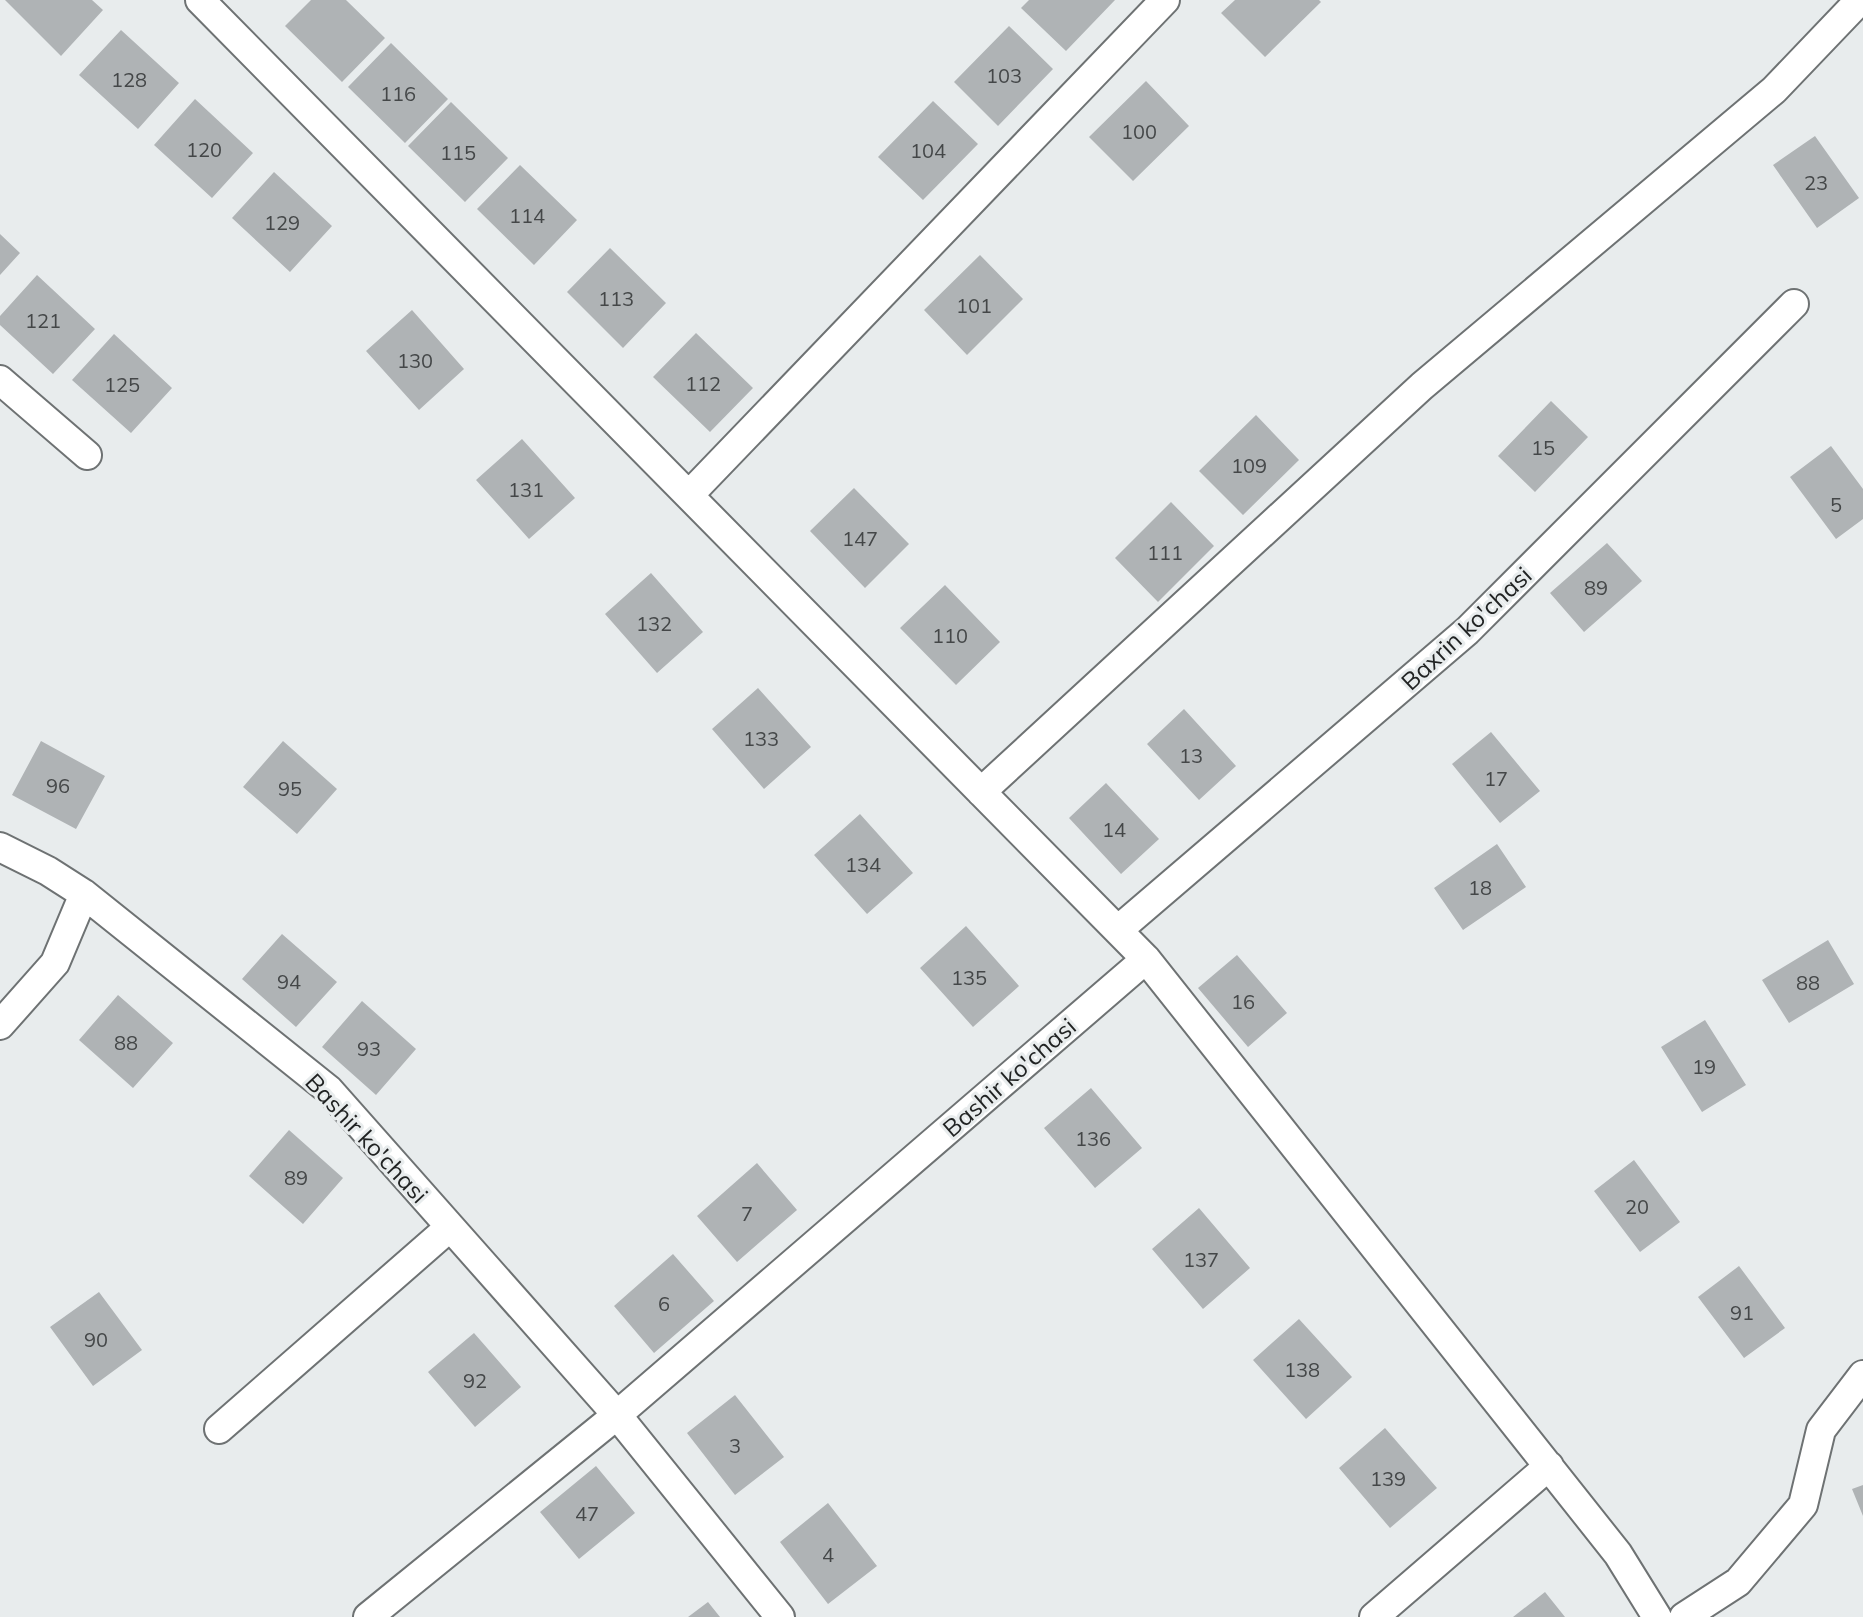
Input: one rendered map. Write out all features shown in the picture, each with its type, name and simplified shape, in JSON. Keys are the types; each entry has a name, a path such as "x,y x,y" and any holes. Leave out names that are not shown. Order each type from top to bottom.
{"street":[{"path":"200,0 1146,959 1618,1554 1657,1617"},
{"path":"689,495 1165,0"},
{"path":"981,792 1422,386 1774,90 1860,0"},
{"name":"Baxrin ko'chasi","path":"1118,930 1467,631 1794,304"},
{"path":"0,380 87,455"},
{"name":"Bashir ko'chasi","path":"0,847 48,871 84,894 329,1090 617,1415 780,1617"},
{"path":"0,1025 55,963 84,894"},
{"name":"Bashir ko'chasi","path":"368,1617 617,1415 1146,959"},
{"path":"219,1429 450,1227"},
{"path":"1684,1617 1738,1582 1803,1505 1821,1430 1863,1375"},
{"path":"1374,1617 1549,1466"}],"building":[{"path":"5,0 92,0 103,10 61,56"},
{"path":"311,0 346,0 385,38 342,82 285,26"},
{"path":"1029,0 1115,0 1066,51 1021,8"},
{"path":"1235,0 1321,2 1265,57 1221,13"},
{"path":"1009,26 1053,69 998,126 954,82"},
{"path":"121,30 179,83 138,129 79,75"},
{"path":"391,43 448,99 405,143 348,87"},
{"path":"1146,81 1189,126 1133,181 1089,137"},
{"path":"195,99 253,153 212,198 154,145"},
{"path":"933,101 978,144 923,200 878,157"},
{"path":"451,102 508,158 465,202 408,146"},
{"path":"1815,136 1859,198 1817,228 1773,165"},
{"path":"520,165 577,220 534,265 477,209"},
{"path":"274,172 332,226 290,272 232,218"},
{"path":"0,234 20,253 0,275"},
{"path":"610,248 666,303 623,348 567,292"},
{"path":"980,255 1023,299 967,355 924,310"},
{"path":"37,275 95,329 53,374 0,325 0,316"},
{"path":"412,310 464,369 419,410 366,351"},
{"path":"696,333 753,388 710,432 653,377"},
{"path":"114,334 172,388 131,433 72,380"},
{"path":"1551,401 1588,437 1535,492 1498,456"},
{"path":"1256,415 1299,460 1243,515 1199,471"},
{"path":"522,439 575,498 529,539 476,480"},
{"path":"1831,446 1863,489 1863,519 1836,539 1790,477"},
{"path":"854,488 909,544 865,588 810,531"},
{"path":"1171,502 1214,546 1158,602 1115,558"},
{"path":"1607,543 1642,581 1584,632 1550,593"},
{"path":"651,573 703,632 657,673 605,614"},
{"path":"945,585 1000,642 956,685 900,628"},
{"path":"758,688 811,747 764,789 712,729"},
{"path":"1184,709 1236,766 1199,800 1147,744"},
{"path":"1491,732 1540,791 1500,823 1452,764"},
{"path":"41,741 105,776 76,829 12,795"},
{"path":"283,741 337,789 297,834 243,787"},
{"path":"1106,783 1159,839 1121,874 1069,818"},
{"path":"860,814 913,873 867,914 814,855"},
{"path":"1497,844 1526,887 1463,930 1434,888"},
{"path":"966,926 1019,986 973,1027 920,968"},
{"path":"282,934 337,982 296,1027 242,979"},
{"path":"1828,940 1854,984 1789,1023 1762,980"},
{"path":"1237,955 1287,1013 1248,1047 1198,988"},
{"path":"118,995 173,1043 133,1088 79,1040"},
{"path":"362,1001 416,1049 376,1095 322,1047"},
{"path":"1705,1020 1746,1085 1702,1112 1661,1047"},
{"path":"1091,1088 1142,1148 1095,1188 1044,1128"},
{"path":"289,1130 343,1178 303,1224 249,1176"},
{"path":"1634,1160 1680,1222 1640,1252 1594,1191"},
{"path":"757,1163 797,1210 737,1262 697,1216"},
{"path":"1199,1208 1250,1268 1203,1309 1152,1249"},
{"path":"673,1254 714,1301 654,1353 614,1306"},
{"path":"1739,1266 1785,1328 1744,1358 1698,1297"},
{"path":"99,1292 142,1350 93,1386 50,1327"},
{"path":"1299,1319 1352,1377 1306,1419 1253,1360"},
{"path":"474,1333 521,1387 475,1427 428,1372"},
{"path":"735,1395 784,1457 735,1495 687,1433"},
{"path":"1385,1428 1437,1488 1390,1528 1339,1468"},
{"path":"596,1466 635,1513 579,1559 540,1512"},
{"path":"1863,1485 1863,1516 1852,1489"},
{"path":"828,1503 877,1566 828,1604 780,1542"},
{"path":"1545,1592 1565,1617 1513,1617"},
{"path":"708,1602 720,1617 688,1617"}]}
